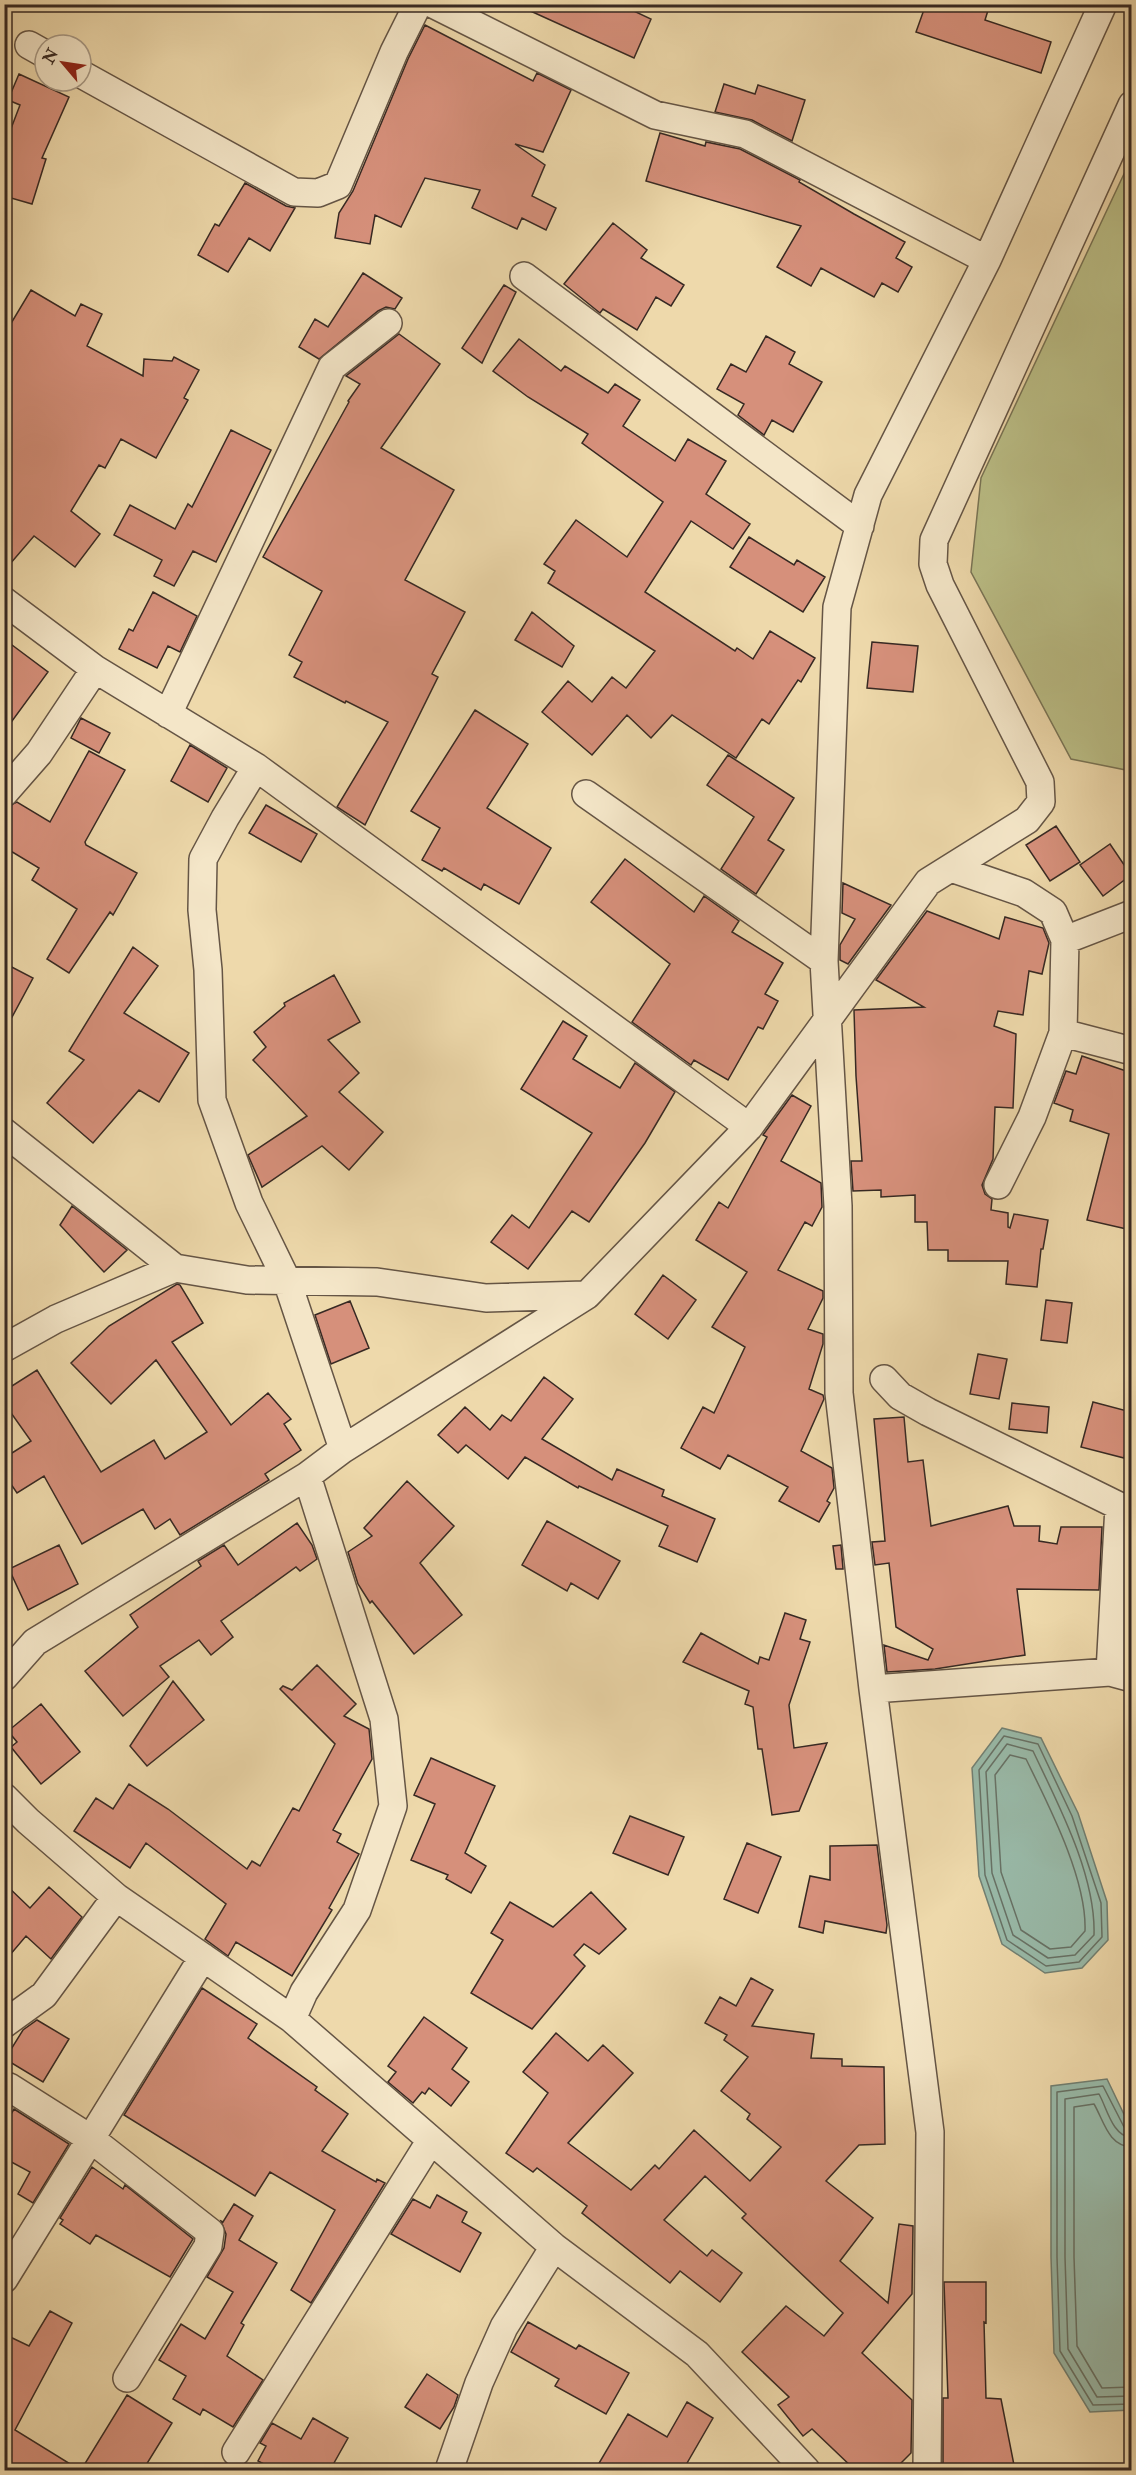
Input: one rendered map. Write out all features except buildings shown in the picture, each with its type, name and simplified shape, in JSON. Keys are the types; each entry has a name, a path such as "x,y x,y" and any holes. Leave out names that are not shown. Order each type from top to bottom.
{"street":[{"path":"93,81 294,192 318,193 338,185 394,52 418,4"},
{"path":"433,4 655,116 745,134 987,260"},
{"path":"927,2470 930,2132 873,1689 839,1393 838,1206 824,960 837,607 868,495 987,260 1095,7"},
{"path":"4,1677 35,1642 307,1476 343,1449 587,1295 749,1126 927,882 1027,820 1041,802 1040,782 940,585 933,564 934,540 1131,105"},
{"path":"524,276 860,526"},
{"path":"168,714 332,367 388,322"},
{"path":"4,601 95,669 256,767 749,1126"},
{"path":"4,794 39,753 95,669"},
{"path":"256,767 203,859 202,910 208,970 212,1100 249,1203 287,1281 343,1449"},
{"path":"586,794 824,960"},
{"path":"951,868 1024,893 1053,912 1065,940 1063,1033 1032,1117 998,1185"},
{"path":"1065,940 1131,914"},
{"path":"1063,1033 1131,1051"},
{"path":"4,1132 175,1268 248,1280 377,1282 486,1298 587,1295"},
{"path":"4,1348 56,1319 175,1268"},
{"path":"873,1689 1121,1675 1125,1507 928,1412 900,1396 884,1379"},
{"path":"292,2019 304,1992 357,1910 393,1806 384,1719 307,1476"},
{"path":"4,1797 28,1821 116,1897 292,2019 554,2247 697,2354 806,2470"},
{"path":"4,2024 44,1995 116,1897"},
{"path":"4,2279 203,1957"},
{"path":"6,2084 91,2139 210,2232 208,2246 127,2378"},
{"path":"236,2452 431,2140"},
{"path":"449,2470 479,2383 504,2327 554,2247"}],"green space":[{"path":"1131,159 1131,771 1071,759 971,572 981,478"}],"water":[{"path":"1002,1728 1041,1738 1078,1813 1107,1902 1108,1940 1082,1968 1045,1973 1002,1944 979,1876 972,1768"},
{"path":"1107,2079 1131,2129 1131,2410 1090,2412 1054,2353 1051,2257 1051,2086"}]}
